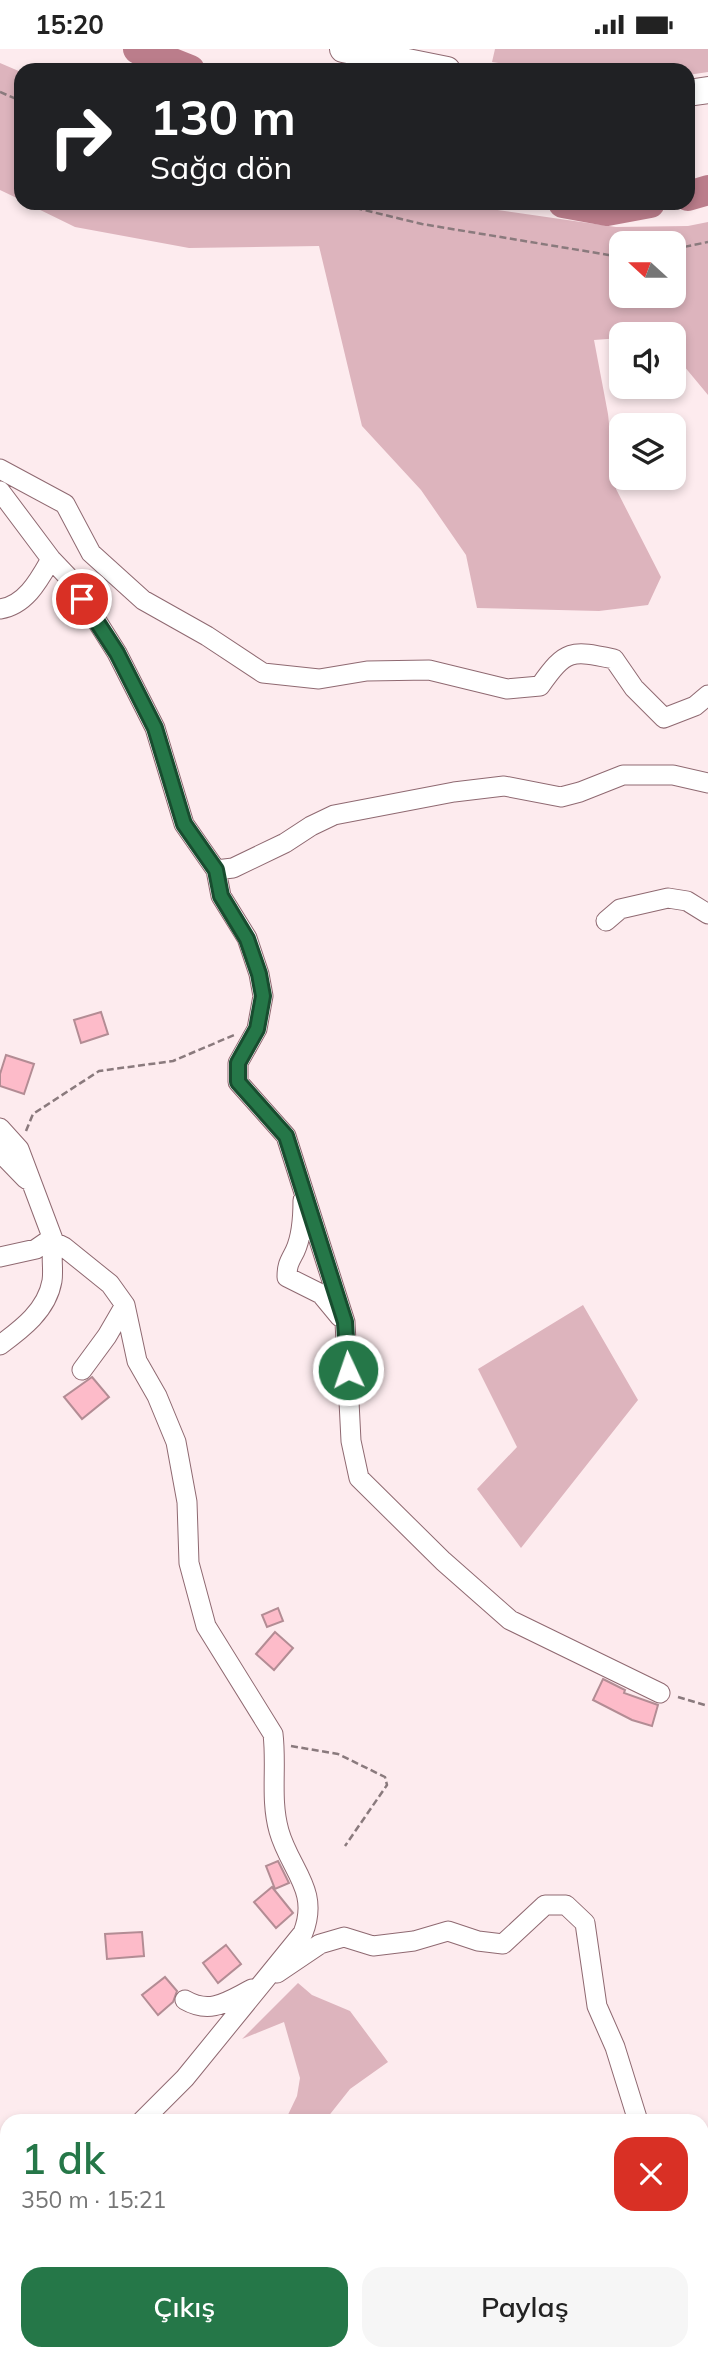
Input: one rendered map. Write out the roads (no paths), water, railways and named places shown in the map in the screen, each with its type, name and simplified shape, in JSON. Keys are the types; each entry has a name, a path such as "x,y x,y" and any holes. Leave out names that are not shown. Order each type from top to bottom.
{"main road":[{"path":"343,49 412,63"}],"street":[{"path":"0,469 65,504 91,553 144,600 207,636 263,673 319,679 367,671 429,670 507,689 540,686 556,663 579,652 614,659 634,688 664,718 695,706 708,695"},
{"path":"0,491 51,559 71,580 117,653 155,728 184,824 216,870 221,896 247,939 263,996 257,1029 238,1063 238,1082 286,1136 345,1322 351,1441 359,1478 443,1561 510,1619 660,1693"},
{"path":"0,609 16,604 35,586 51,559"},
{"path":"216,870 233,868 334,815 454,792 504,786 561,797 623,775 673,775 708,783"},
{"path":"606,921 620,909 668,898 688,901 708,914"},
{"path":"0,1128 9,1150 35,1188 53,1240 52,1280 45,1302 26,1325 0,1345"},
{"path":"303,1185 303,1217 296,1250 287,1262 287,1277 321,1294 345,1322"},
{"path":"0,1257 36,1249 53,1240"},
{"path":"53,1240 110,1285 125,1305 136,1361 176,1442 187,1502 188,1563 206,1626 273,1734 273,1796 279,1833 308,1895 309,1916 303,1933 185,2078 149,2114"},
{"path":"82,1370 125,1305"},
{"path":"185,2000 197,2007 216,2006 259,1985 320,1944 344,1937 373,1947 414,1941 448,1931 478,1941 503,1944 545,1905 566,1905 585,1923 597,2006 615,2047 636,2114"}],"waterway":[{"path":"138,49 173,63"},
{"path":"695,194 708,190"},
{"path":"602,210 612,210"}]}
